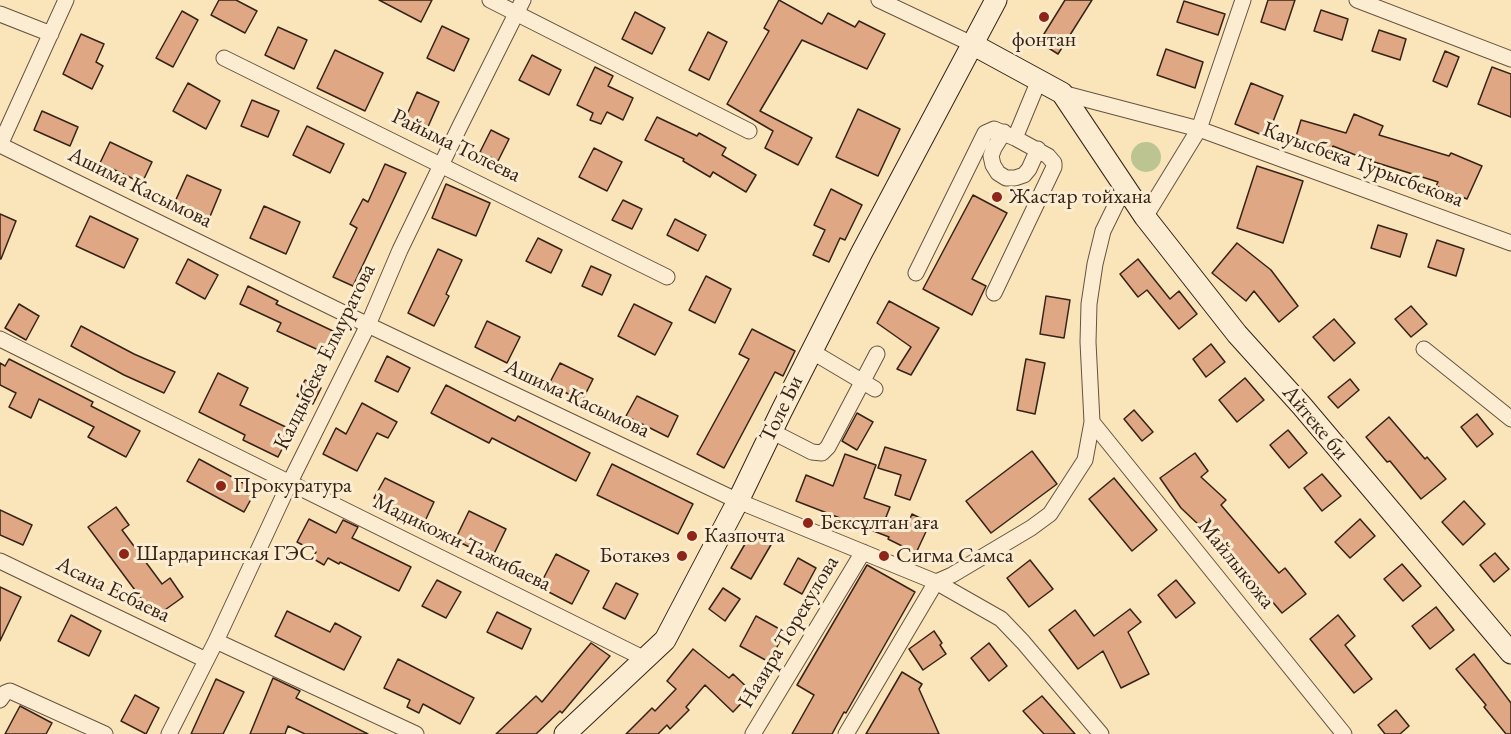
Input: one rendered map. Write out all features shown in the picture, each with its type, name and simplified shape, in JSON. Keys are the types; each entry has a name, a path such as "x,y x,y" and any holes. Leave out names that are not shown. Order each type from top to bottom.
{"street":[{"path":"0,145 66,0"},
{"path":"490,0 520,7 749,131"},
{"path":"879,0 968,51 1039,80 1062,93"},
{"name":"Толе Би","path":"565,734 665,640 738,501 811,351 996,0"},
{"path":"1145,217 1199,129 1243,0"},
{"path":"1357,0 1511,59"},
{"name":"Калдыбека Елмуратова","path":"169,734 368,325 400,250 520,7"},
{"path":"0,14 51,34"},
{"name":"Райыма Толеева","path":"224,58 667,277"},
{"path":"1038,149 1029,169 1023,175 1015,178 1006,178 998,173 993,165 991,156 994,148 1010,135 1039,80"},
{"name":"Кауысбека Турысбекова","path":"1062,93 1199,129 1511,243"},
{"name":"Айтеке би","path":"1062,93 1145,217 1238,334 1302,406 1511,653"},
{"path":"916,273 985,133 994,129 1038,149 1052,160 1054,167 994,293"},
{"name":"Ашима Касымова","path":"0,145 368,325 738,501 936,582 1001,619 1101,734"},
{"path":"846,734 936,582 952,575 1031,528 1050,514 1085,460 1092,422 1088,342 1089,304 1103,231 1124,188"},
{"name":"Мадикожи Тажибаева","path":"0,339 645,659"},
{"path":"1424,349 1511,419"},
{"path":"811,351 869,385"},
{"path":"771,431 812,452 822,453 869,385 877,354"},
{"name":"Майлыкожа","path":"1092,422 1344,734"},
{"name":"Назира Торекулова","path":"753,734 863,552"},
{"name":"Асана Есбаева","path":"0,561 206,660"},
{"path":"216,641 416,734"},
{"path":"0,700 5,693 10,691 105,734"}],"green space":[{"path":"1146,142 1157,146 1161,157 1157,168 1146,172 1135,168 1131,157 1135,146"}],"building":[{"path":"219,0 236,0 257,11 245,33 211,15"},
{"path":"379,0 432,0 421,22"},
{"path":"779,0 822,24 828,13 855,27 859,21 885,34 867,69 802,40 760,111 812,138 798,165 765,148 773,131 727,104 769,31 764,28"},
{"path":"1065,0 1092,0 1058,54 1039,42"},
{"path":"1268,0 1295,0 1285,30 1261,22"},
{"path":"1184,1 1225,14 1218,35 1177,22"},
{"path":"1321,10 1348,19 1342,40 1314,31"},
{"path":"182,11 198,20 173,67 156,58"},
{"path":"635,12 665,28 652,54 622,39"},
{"path":"442,26 469,39 454,71 427,58"},
{"path":"278,27 307,40 294,69 265,55"},
{"path":"1379,30 1406,39 1400,60 1372,51"},
{"path":"708,32 727,42 709,80 689,70"},
{"path":"81,34 104,44 96,62 103,66 92,89 63,74"},
{"path":"1166,49 1203,62 1195,88 1157,75"},
{"path":"335,50 383,73 365,111 317,88"},
{"path":"1445,51 1459,57 1447,87 1433,81"},
{"path":"532,55 561,70 549,95 519,80"},
{"path":"595,67 613,76 608,86 633,98 623,120 607,112 601,124 590,120 593,113 577,105"},
{"path":"1492,67 1511,74 1511,117 1478,104"},
{"path":"188,83 220,101 206,129 173,111"},
{"path":"1251,83 1283,96 1267,137 1235,124"},
{"path":"417,92 439,102 427,129 405,119"},
{"path":"252,100 279,111 268,137 241,126"},
{"path":"858,109 900,129 878,176 836,157"},
{"path":"42,111 78,127 70,146 34,130"},
{"path":"1354,114 1383,126 1379,135 1449,156 1451,153 1482,166 1467,199 1436,186 1438,182 1368,160 1333,146 1331,151 1295,140 1301,120 1346,133"},
{"path":"657,117 697,136 699,133 726,148 722,155 756,175 746,192 713,172 710,177 683,161 684,159 645,140"},
{"path":"307,126 344,144 330,173 293,155"},
{"path":"491,130 509,139 498,161 480,152"},
{"path":"110,142 152,162 142,183 100,163"},
{"path":"594,148 622,162 607,191 579,177"},
{"path":"385,164 406,173 353,286 333,277 357,228 350,224 363,199 368,202"},
{"path":"1257,166 1303,181 1283,243 1237,228"},
{"path":"187,175 221,190 209,219 174,204"},
{"path":"446,184 490,203 476,236 432,218"},
{"path":"831,189 862,205 845,240 840,238 829,262 813,255 825,230 814,225"},
{"path":"973,195 1007,213 972,279 986,286 972,315 923,289"},
{"path":"623,200 642,209 632,229 612,220"},
{"path":"264,206 300,222 286,254 250,238"},
{"path":"0,214 16,221 1,259 0,259"},
{"path":"90,216 138,239 124,268 76,246"},
{"path":"675,219 706,235 698,251 667,235"},
{"path":"1378,225 1407,234 1400,257 1371,248"},
{"path":"538,238 562,250 551,273 526,261"},
{"path":"1437,240 1464,249 1456,276 1428,267"},
{"path":"1237,243 1271,270 1298,306 1279,322 1254,291 1246,301 1212,273"},
{"path":"438,249 462,260 446,294 449,296 434,326 408,313"},
{"path":"188,259 218,275 205,299 176,283"},
{"path":"1138,259 1170,299 1179,291 1197,314 1179,329 1147,290 1138,297 1120,274"},
{"path":"591,266 611,275 602,295 582,286"},
{"path":"706,276 731,289 715,323 689,310"},
{"path":"248,286 278,301 276,304 335,332 325,353 277,331 281,323 240,304"},
{"path":"1046,296 1070,300 1064,338 1040,334"},
{"path":"889,301 939,328 911,375 897,369 911,347 877,323"},
{"path":"19,304 39,316 26,340 5,328"},
{"path":"634,304 672,323 655,355 618,336"},
{"path":"1411,306 1427,324 1411,337 1395,319"},
{"path":"1334,319 1355,343 1334,361 1313,337"},
{"path":"487,321 520,337 507,363 475,347"},
{"path":"81,326 134,354 175,372 164,393 124,375 71,346"},
{"path":"752,329 795,351 783,376 775,372 724,468 697,454 749,359 739,354"},
{"path":"1211,344 1225,362 1206,377 1193,359"},
{"path":"387,356 410,368 398,392 375,381"},
{"path":"9,359 93,402 91,406 140,431 126,457 88,437 94,427 39,399 31,418 9,407 16,393 0,385 0,363 5,366"},
{"path":"1026,359 1045,363 1035,414 1017,410"},
{"path":"560,363 593,379 582,401 549,384"},
{"path":"218,373 248,388 240,405 292,430 278,457 243,440 245,435 199,412"},
{"path":"1245,378 1264,400 1237,422 1219,400"},
{"path":"1350,379 1359,390 1338,408 1328,397"},
{"path":"305,380 321,388 313,404 297,396"},
{"path":"446,385 515,421 518,416 590,453 576,481 492,438 489,443 431,413"},
{"path":"637,396 678,416 668,437 626,416"},
{"path":"362,403 397,422 388,438 377,433 357,471 323,454 336,428 346,434"},
{"path":"1134,410 1153,432 1142,441 1124,419"},
{"path":"857,413 873,422 857,450 842,441"},
{"path":"1477,414 1493,434 1477,447 1461,427"},
{"path":"1389,417 1425,459 1427,457 1446,479 1421,499 1390,461 1387,462 1366,437"},
{"path":"1288,430 1307,453 1289,468 1270,445"},
{"path":"885,447 926,460 910,500 895,495 901,475 878,468"},
{"path":"1032,451 1057,484 991,533 966,501"},
{"path":"1195,453 1208,471 1201,477 1226,500 1221,505 1279,573 1285,568 1306,594 1282,613 1205,522 1200,526 1181,508 1160,478"},
{"path":"845,454 876,465 864,498 890,507 886,517 906,528 912,514 930,523 916,553 888,539 889,537 796,501 806,475 833,486"},
{"name":"Прокуратура","path":"199,459 256,490 244,512 187,481"},
{"path":"612,464 693,504 678,534 597,495"},
{"path":"1322,474 1341,496 1322,511 1304,488"},
{"path":"385,478 434,502 424,523 374,498"},
{"path":"1114,478 1157,530 1132,551 1089,499"},
{"path":"1464,501 1485,524 1463,545 1442,522"},
{"name":"Шардаринская ГЭС","path":"116,507 129,525 122,530 162,584 170,578 183,597 155,617 88,527"},
{"path":"0,510 32,525 23,545 0,535"},
{"path":"469,511 506,529 492,558 455,540"},
{"path":"309,519 336,533 343,520 358,527 352,538 411,567 399,591 340,562 339,564 328,558 324,565 312,558 316,552 297,542"},
{"path":"1360,519 1375,536 1350,558 1335,542"},
{"path":"752,532 772,543 751,579 731,568"},
{"path":"1495,553 1509,569 1494,582 1480,565"},
{"path":"556,554 589,571 572,604 539,587"},
{"name":"Казпочта","path":"798,558 816,568 802,594 784,584"},
{"path":"1030,560 1053,589 1029,607 1007,578"},
{"path":"1402,564 1421,586 1403,601 1384,579"},
{"path":"867,565 915,592 832,734 792,734 814,695 797,685"},
{"path":"437,580 461,592 446,618 422,606"},
{"path":"1176,580 1195,603 1176,618 1158,595"},
{"path":"616,583 638,594 625,619 603,608"},
{"path":"0,587 21,597 0,641"},
{"path":"723,588 740,599 725,621 709,609"},
{"path":"1436,607 1454,630 1430,649 1412,626"},
{"path":"1130,609 1141,622 1128,632 1149,674 1121,688 1103,651 1078,669 1049,630 1075,610 1094,636"},
{"path":"287,611 330,632 335,623 361,637 344,670 275,636"},
{"path":"497,612 531,629 522,649 487,632"},
{"path":"71,615 101,631 89,656 58,641"},
{"path":"1338,615 1355,636 1345,645 1372,679 1354,693 1310,639"},
{"path":"756,616 785,632 769,662 740,646"},
{"path":"934,631 946,654 923,670 909,649"},
{"path":"591,643 610,656 562,713 560,711 536,734 496,734 536,696 542,702"},
{"path":"989,643 1007,666 989,681 971,658"},
{"path":"693,649 729,678 733,674 752,692 733,712 705,685 686,707 689,710 670,729 667,725 658,734 626,734 652,708 655,711 676,689 667,681"},
{"path":"1474,654 1511,703 1511,734 1506,734 1484,707 1486,705 1456,669"},
{"path":"398,659 474,698 460,724 423,704 419,713 407,707 410,700 384,688"},
{"path":"902,672 922,684 919,689 939,734 866,734"},
{"path":"273,678 300,691 296,698 368,734 305,734 288,726 285,734 250,734"},
{"path":"216,679 244,692 223,734 191,734"},
{"path":"135,695 159,708 146,734 121,721"},
{"path":"1042,696 1075,734 1044,734 1023,711"},
{"path":"20,706 52,723 46,734 5,734"},
{"path":"1396,710 1409,726 1400,734 1385,734 1378,725"}],"place":[{"name":"фонтан","path":"1044,17"},
{"name":"Жастар тойхана","path":"997,197"},
{"name":"Прокуратура","path":"221,486"},
{"name":"Бексұлтан аға","path":"808,523"},
{"name":"Казпочта","path":"692,536"},
{"name":"Шардаринская ГЭС","path":"124,554"},
{"name":"Ботакөз","path":"682,556"},
{"name":"Сигма Самса","path":"884,556"}]}
